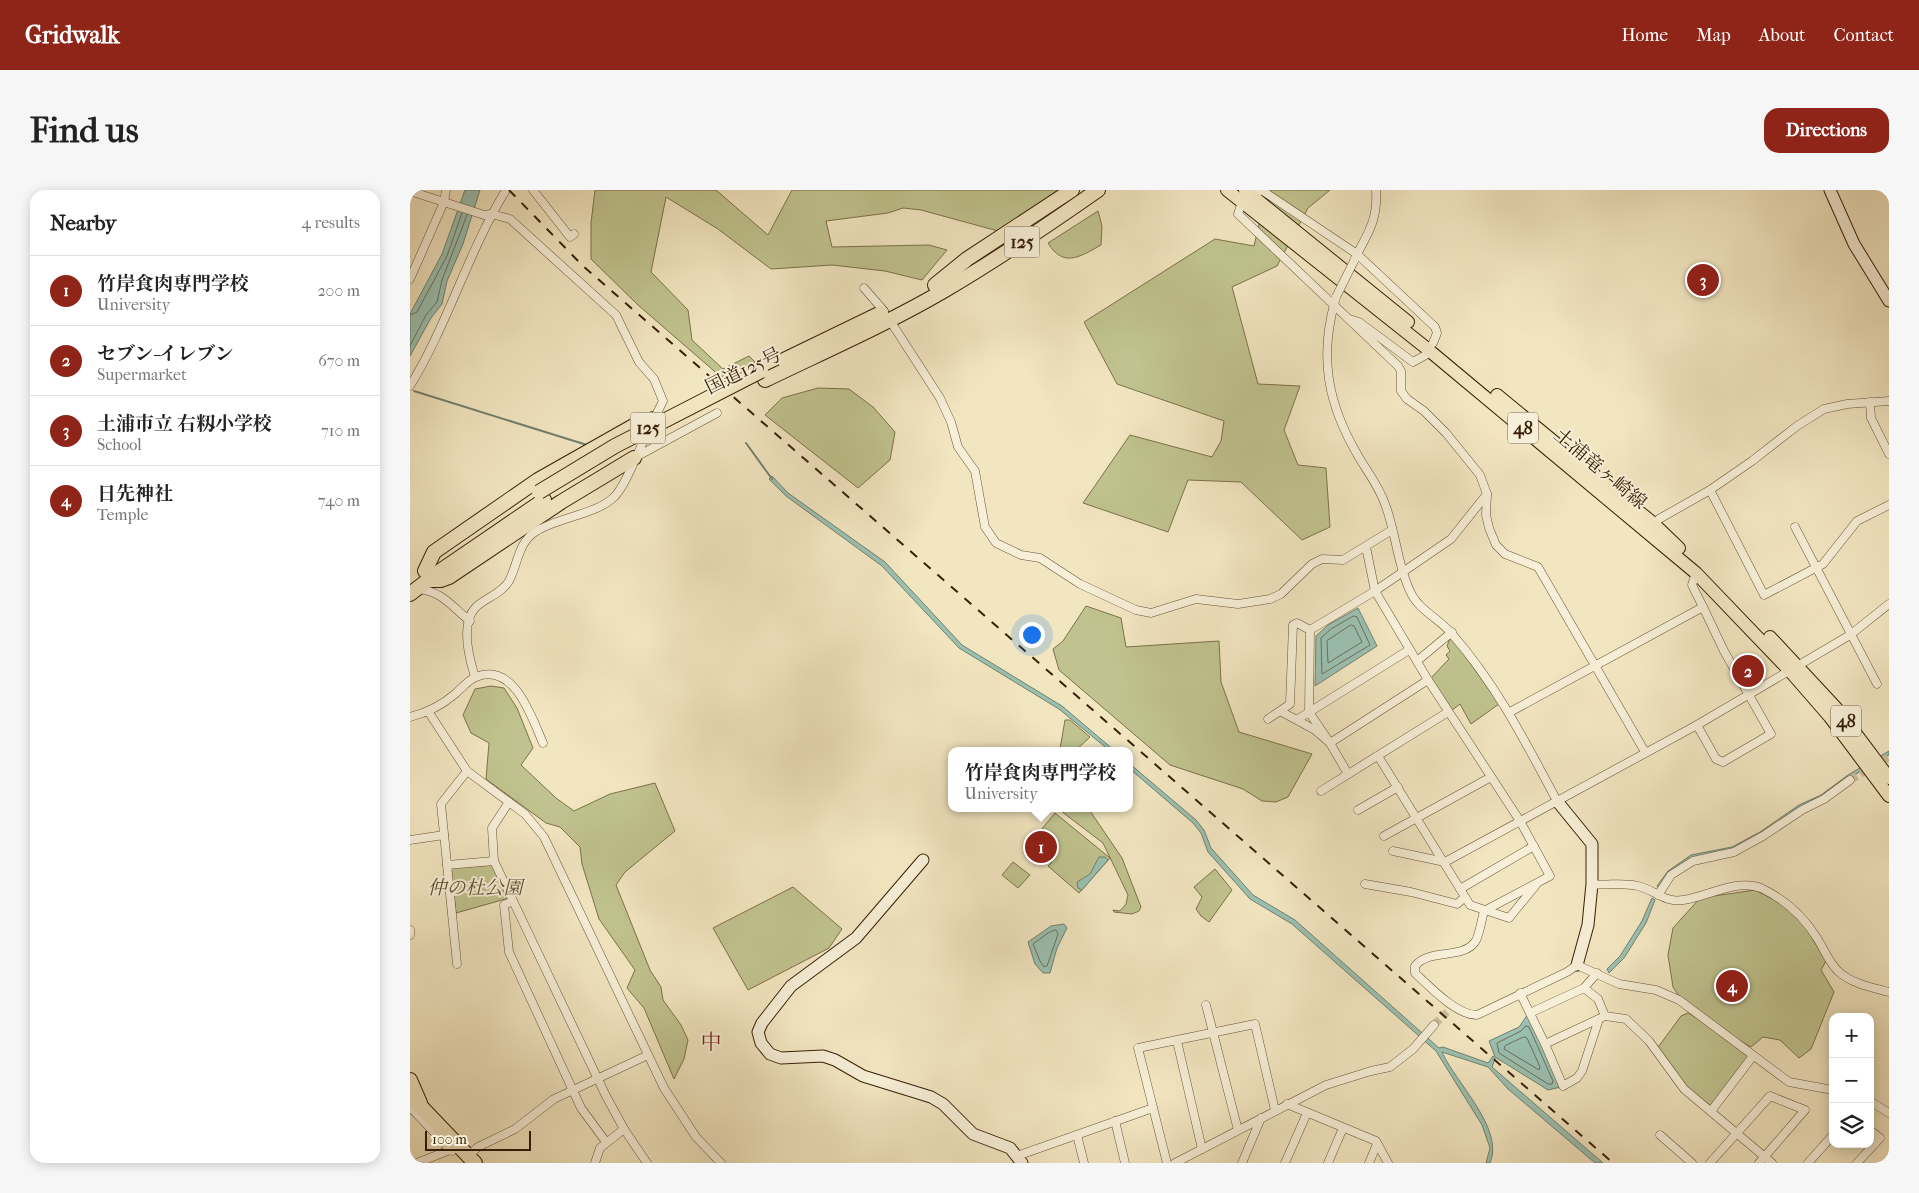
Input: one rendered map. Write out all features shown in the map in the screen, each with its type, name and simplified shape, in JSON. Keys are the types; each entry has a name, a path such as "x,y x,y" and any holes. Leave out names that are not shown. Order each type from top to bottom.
{"highway":[{"path":"940,288 967,258 1072,190"},
{"name":"国道125号","path":"940,288 1082,190"},
{"name":"国道125号","path":"412,588 542,496 763,376 940,288 1028,238 1098,190"},
{"path":"940,288 979,276 1014,256 1110,190"},
{"path":"634,458 561,502 449,577 441,580 427,576 434,552 538,480 637,424 654,419"},
{"path":"410,1080 416,1107"},
{"path":"410,1095 416,1107 455,1148 472,1159"}],"main road":[{"name":"土浦竜ヶ崎線","path":"1227,190 1244,194 1650,527 1794,669 1889,796"},
{"name":"土浦竜ヶ崎線","path":"1650,527 1838,710 1889,778"}],"street":[{"path":"410,279 446,203 446,190"},
{"path":"410,386 439,332 488,215 506,190"},
{"path":"533,190 570,236 574,234"},
{"path":"1366,547 1375,591 1448,712 1520,821 1550,876 1484,911 1477,940 1471,946 1460,951 1420,960 1415,966 1415,973 1451,1003 1466,1012 1477,1014 1567,972 1577,965 1588,926 1592,884 1592,844 1557,801 1510,712 1452,632 1428,614 1410,593 1385,502 1344,431 1336,412 1328,381 1326,358 1330,317 1335,300 1373,225 1377,205 1376,190"},
{"path":"1830,190 1854,244 1889,301"},
{"path":"410,191 488,215 510,219 616,315 638,362 654,379 664,402 615,496 589,511 546,526 528,537 508,583 503,590 475,608 467,638 468,652 475,677"},
{"path":"1349,319 1359,322 1413,362 1432,348 1437,333 1435,326 1356,258 1263,191 1244,194 1238,214 1335,300 1349,319 1398,366 1401,371 1401,391 1407,399 1424,411 1446,432 1480,475 1487,494 1486,515 1489,528 1496,544 1505,554 1538,567 1597,665 1646,752"},
{"path":"864,288 887,315 940,398 951,422 958,447 975,472 985,527 996,543 1020,555 1040,558 1080,584 1136,610 1151,613 1196,599 1238,604 1270,598 1281,594 1312,564 1322,559 1343,560 1392,530"},
{"path":"1650,527 1659,519 1710,490 1752,461 1797,426 1824,409 1847,404 1889,401"},
{"path":"1870,402 1871,418 1889,454"},
{"path":"654,419 684,405"},
{"path":"634,458 717,413"},
{"path":"1710,490 1764,595 1823,564 1857,521 1889,506"},
{"path":"1310,630 1375,591 1403,570 1451,539 1487,494"},
{"path":"1795,527 1877,684"},
{"path":"1696,573 1692,585 1724,651 1770,734 1723,762 1716,760 1697,725"},
{"path":"412,588 427,590 447,599 470,621"},
{"path":"1393,851 1445,862 1697,725 1794,669 1850,635 1889,604"},
{"path":"1510,712 1704,607"},
{"path":"1268,719 1290,704 1293,626 1296,623 1310,630"},
{"path":"1310,630 1309,712 1348,774"},
{"path":"1416,661 1452,632"},
{"path":"1298,719 1409,650"},
{"path":"410,717 428,711 449,699 475,677 497,675 506,679 525,702 543,743"},
{"path":"1330,743 1428,680"},
{"path":"428,711 467,770 510,802 535,824 544,837 648,1055 678,1110 696,1136 722,1163"},
{"path":"1280,711 1298,719 1330,743"},
{"path":"1321,791 1448,712"},
{"path":"1378,756 1470,905 1509,918 1538,882"},
{"path":"457,964 442,804 467,770"},
{"path":"1384,836 1491,776"},
{"path":"1658,895 1671,875 1693,861 1734,852 1763,836 1802,810 1824,799 1850,780"},
{"path":"1358,810 1398,787"},
{"path":"510,802 492,828 494,861 598,1079 624,1129 648,1163"},
{"path":"410,840 444,835"},
{"path":"1460,889 1534,846"},
{"path":"923,860 856,938 791,986 762,1022 758,1032 761,1043 770,1054 781,1058 823,1056 835,1060 864,1076 931,1097 943,1104 973,1134 1002,1144 1019,1159 1077,1135 1153,1108"},
{"path":"447,865 494,861"},
{"path":"1592,884 1616,882 1639,886 1669,901 1685,900 1717,890 1745,886 1759,887 1792,908 1817,937 1838,972 1873,988 1889,992"},
{"path":"1365,884 1411,892 1457,904 1465,897"},
{"path":"513,901 504,905 509,952 581,1108 606,1142"},
{"path":"410,930 410,935"},
{"path":"1577,965 1619,984 1656,990 1679,1000 1789,1082 1829,1089"},
{"path":"1530,1013 1584,988 1597,973"},
{"path":"1520,993 1563,1086 1577,1078 1582,1071 1602,1018 1598,999 1584,988"},
{"path":"1447,1012 1451,1003"},
{"path":"1206,1005 1238,1130"},
{"path":"1545,1044 1602,1018 1626,1019 1649,1041 1655,1052 1684,1088 1738,1132 1762,1160 1772,1163"},
{"path":"1168,1163 1138,1048 1255,1024 1275,1110"},
{"path":"1175,1163 1326,1085 1371,1070 1390,1068 1413,1049 1434,1025"},
{"path":"1177,1041 1202,1149"},
{"path":"472,1159 478,1148 515,1129 554,1100 648,1055"},
{"path":"1712,1110 1753,1056"},
{"path":"1710,1163 1770,1096 1805,1110 1762,1160"},
{"path":"1873,1103 1889,1113"},
{"path":"1287,1104 1377,1144 1388,1163"},
{"path":"1285,1163 1307,1113"},
{"path":"1242,1163 1261,1118"},
{"path":"1115,1122 1125,1163"},
{"path":"1328,1163 1343,1128"},
{"path":"595,1163 600,1148 624,1129"},
{"path":"1874,1133 1880,1138 1874,1145"},
{"path":"1077,1135 1084,1163"},
{"path":"1660,1135 1692,1163"},
{"path":"1808,1163 1829,1139"},
{"path":"1369,1163 1377,1144"},
{"path":"417,1163 455,1148"},
{"path":"1857,1163 1871,1148"}],"green space":[{"path":"595,190 716,190 768,235 792,190 1058,190 998,231 921,210 903,208 888,213 826,221 832,247 929,245 947,250 922,280 885,271 832,265 771,269 718,229 666,197 651,272 688,310 692,340 723,369 749,356 755,362 721,377 638,305 591,259 591,223"},
{"path":"1267,190 1330,190 1308,208 1277,266 1232,287 1258,384 1300,386 1284,430 1298,465 1326,468 1330,527 1302,540 1241,482 1188,480 1168,532 1083,503 1130,435 1212,457 1221,441 1224,421 1117,384 1084,322 1215,239 1254,246"},
{"path":"1098,211 1102,226 1101,245 1072,258 1060,256 1054,251 1048,243"},
{"path":"818,388 849,389 873,407 895,432 890,460 858,488 765,415 782,398"},
{"path":"1086,606 1121,618 1126,647 1219,641 1221,682 1239,732 1312,754 1288,797 1276,802 1262,801 1243,789 1170,765 1059,670 1053,649 1063,641"},
{"path":"1451,636 1499,704 1471,724 1460,704 1451,711 1430,679 1449,659 1446,655 1450,651 1447,646"},
{"path":"491,686 504,688 517,708 533,748 521,765 556,798 574,811 610,794 655,783 675,831 625,872 616,885 650,970 661,987 663,1000 681,1025 688,1040 684,1059 674,1079 644,1008 627,988 635,970 599,919 582,864 580,847 560,827 546,823 486,779 489,743 471,733 463,715 475,689"},
{"path":"1065,720 1070,720 1090,737 1079,747 1060,747"},
{"path":"1062,812 1091,812 1122,858 1141,907 1139,911 1132,914 1114,912 1113,910 1120,911 1126,904 1128,895 1103,843"},
{"path":"1055,813 1110,858 1079,893 1048,866 1052,862 1048,858 1044,861 1027,847"},
{"path":"1013,862 1030,875 1018,888 1002,875"},
{"name":"仲の杜公園","path":"492,865 509,898 456,913 451,868"},
{"path":"1215,869 1232,890 1209,922 1196,909 1202,897 1194,887"},
{"path":"793,887 842,929 829,948 748,990 713,928"},
{"path":"1755,890 1790,908 1804,925 1826,961 1821,970 1834,992 1811,1049 1799,1058 1780,1040 1763,1037 1751,1047 1689,1011 1673,987 1668,955 1673,928 1700,898"},
{"path":"1688,1013 1708,1024 1750,1056 1712,1107 1686,1087 1656,1050 1681,1016"}],"water":[{"path":"465,190 480,190 463,244 447,281 442,304 431,318 410,356 410,314 442,254"},
{"path":"772,476 788,493 885,562 962,645 1062,706 1110,747 1105,747 1059,709 959,648 882,566 786,496 769,479"},
{"path":"1358,608 1377,646 1315,686 1316,636 1328,625"},
{"path":"1889,751 1889,755 1849,778 1823,798 1734,850 1701,856 1660,888 1657,886 1668,871 1691,855 1732,847 1760,832 1799,805 1821,795 1848,775"},
{"path":"1133,767 1196,820 1204,830 1211,848 1253,895 1295,920 1439,1048 1443,1047 1488,1063 1493,1056 1495,1059 1492,1067 1603,1163 1595,1163 1508,1089 1488,1067 1442,1052 1485,1121 1491,1136 1493,1150 1490,1163 1486,1163 1490,1148 1482,1125 1436,1051 1292,924 1250,899 1208,852 1201,833 1193,823 1133,772"},
{"path":"1099,857 1105,857 1108,860 1082,890 1078,888 1077,882 1090,874"},
{"path":"1652,898 1655,900 1646,923 1624,958 1609,973 1607,969 1620,956 1642,921"},
{"path":"1064,924 1067,928 1057,948 1050,973 1043,973 1035,964 1028,942 1051,926"},
{"path":"1528,1014 1561,1087 1548,1090 1495,1057 1489,1041 1519,1027"}],"waterway":[{"path":"414,391 587,445"},
{"path":"746,443 772,479"}],"tunnel":[{"path":"1850,780 1889,757"},
{"path":"1434,1025 1447,1012"}],"railway":[{"path":"509,190 583,266 1613,1163"}],"place":[{"name":"土浦市立 右籾小学校","path":"1703,280"},
{"name":"セブン-イレブン","path":"1748,671"},
{"name":"竹岸食肉専門学校","path":"1041,847"},
{"name":"日先神社","path":"1732,986"}],"district":[{"name":"中","path":"711,1042"}]}
